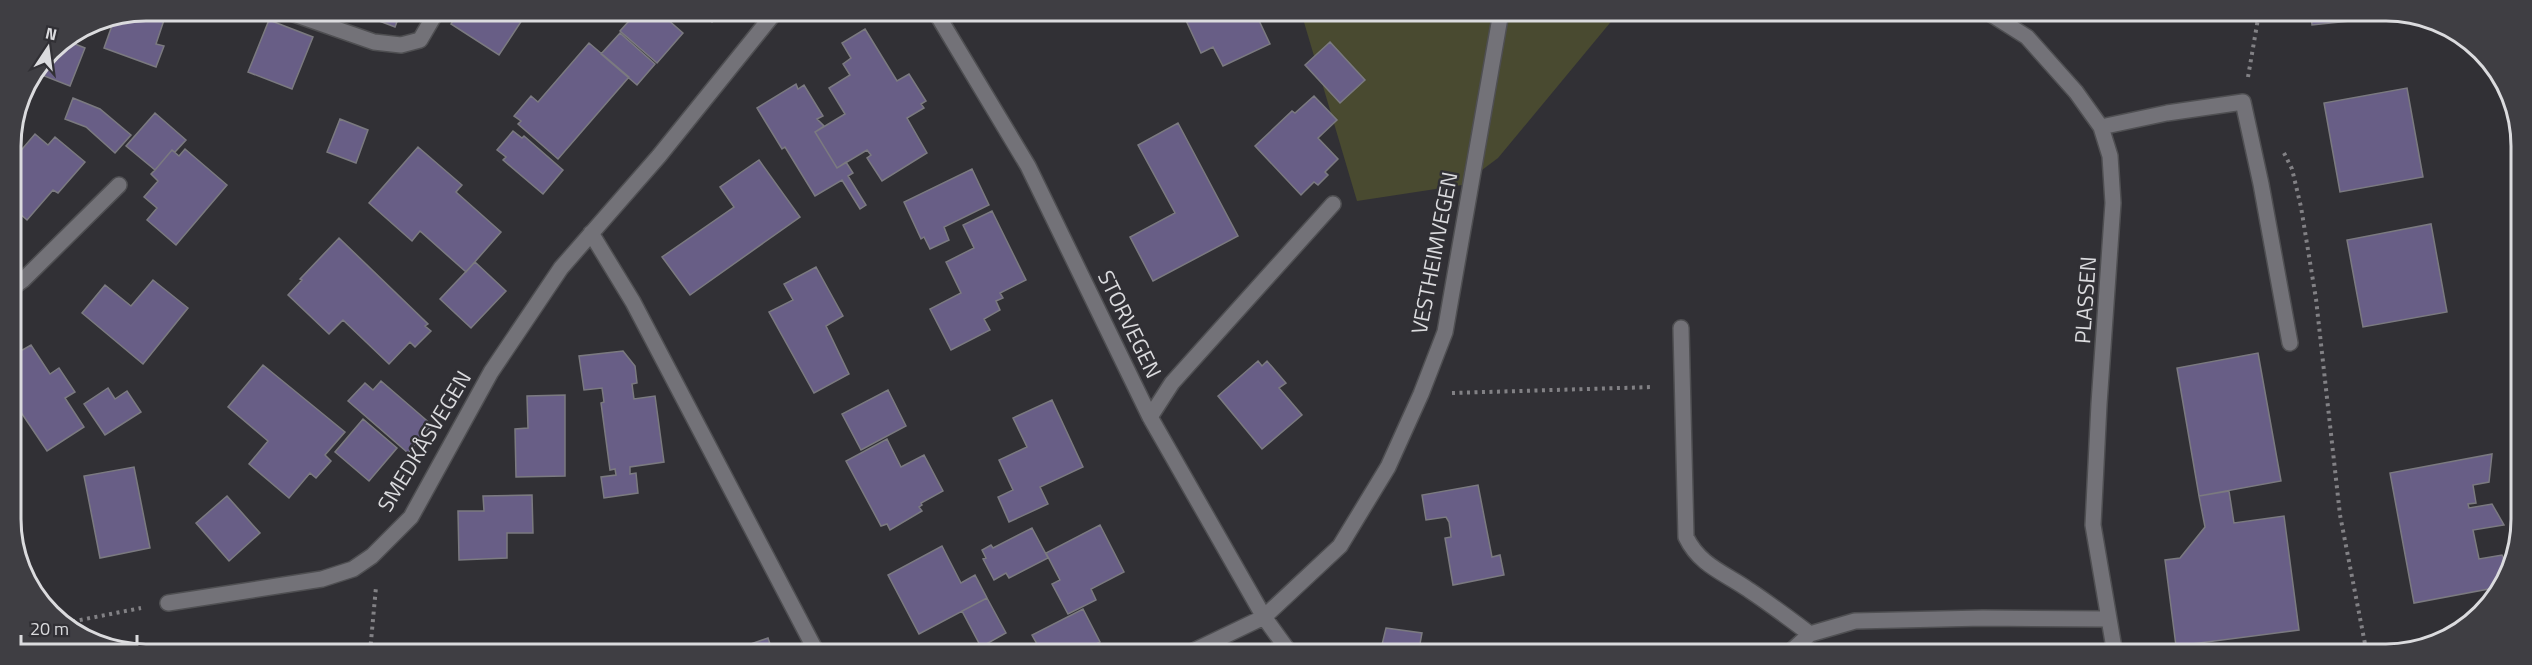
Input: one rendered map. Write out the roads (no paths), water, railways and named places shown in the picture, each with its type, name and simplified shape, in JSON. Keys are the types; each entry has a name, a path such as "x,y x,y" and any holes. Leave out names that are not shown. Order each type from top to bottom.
{"street":[{"path":"314,21 374,42 400,45 420,40 431,21"},
{"name":"SMEDKÅSVEGEN","path":"168,603 322,579 353,569 372,556 411,517 492,372 561,268 659,156 768,21"},
{"name":"STORVEGEN","path":"941,21 1028,166 1150,417 1264,617 1284,644"},
{"name":"VESTHEIMVEGEN","path":"1208,644 1264,617 1340,546 1388,467 1421,394 1444,332 1499,21"},
{"name":"PLASSEN","path":"2002,21 2027,37 2076,92 2101,127 2110,156 2114,202 2099,404 2093,525 2113,644"},
{"path":"2101,127 2167,112 2243,102 2261,184 2290,343"},
{"path":"21,281 118,185"},
{"path":"1150,417 1172,383 1333,204"},
{"path":"591,232 633,302 813,644"},
{"path":"1681,328 1684,525 1690,547 1708,566 1747,588 1810,634"},
{"path":"1799,644 1810,634 1855,621 2109,619"}]}
